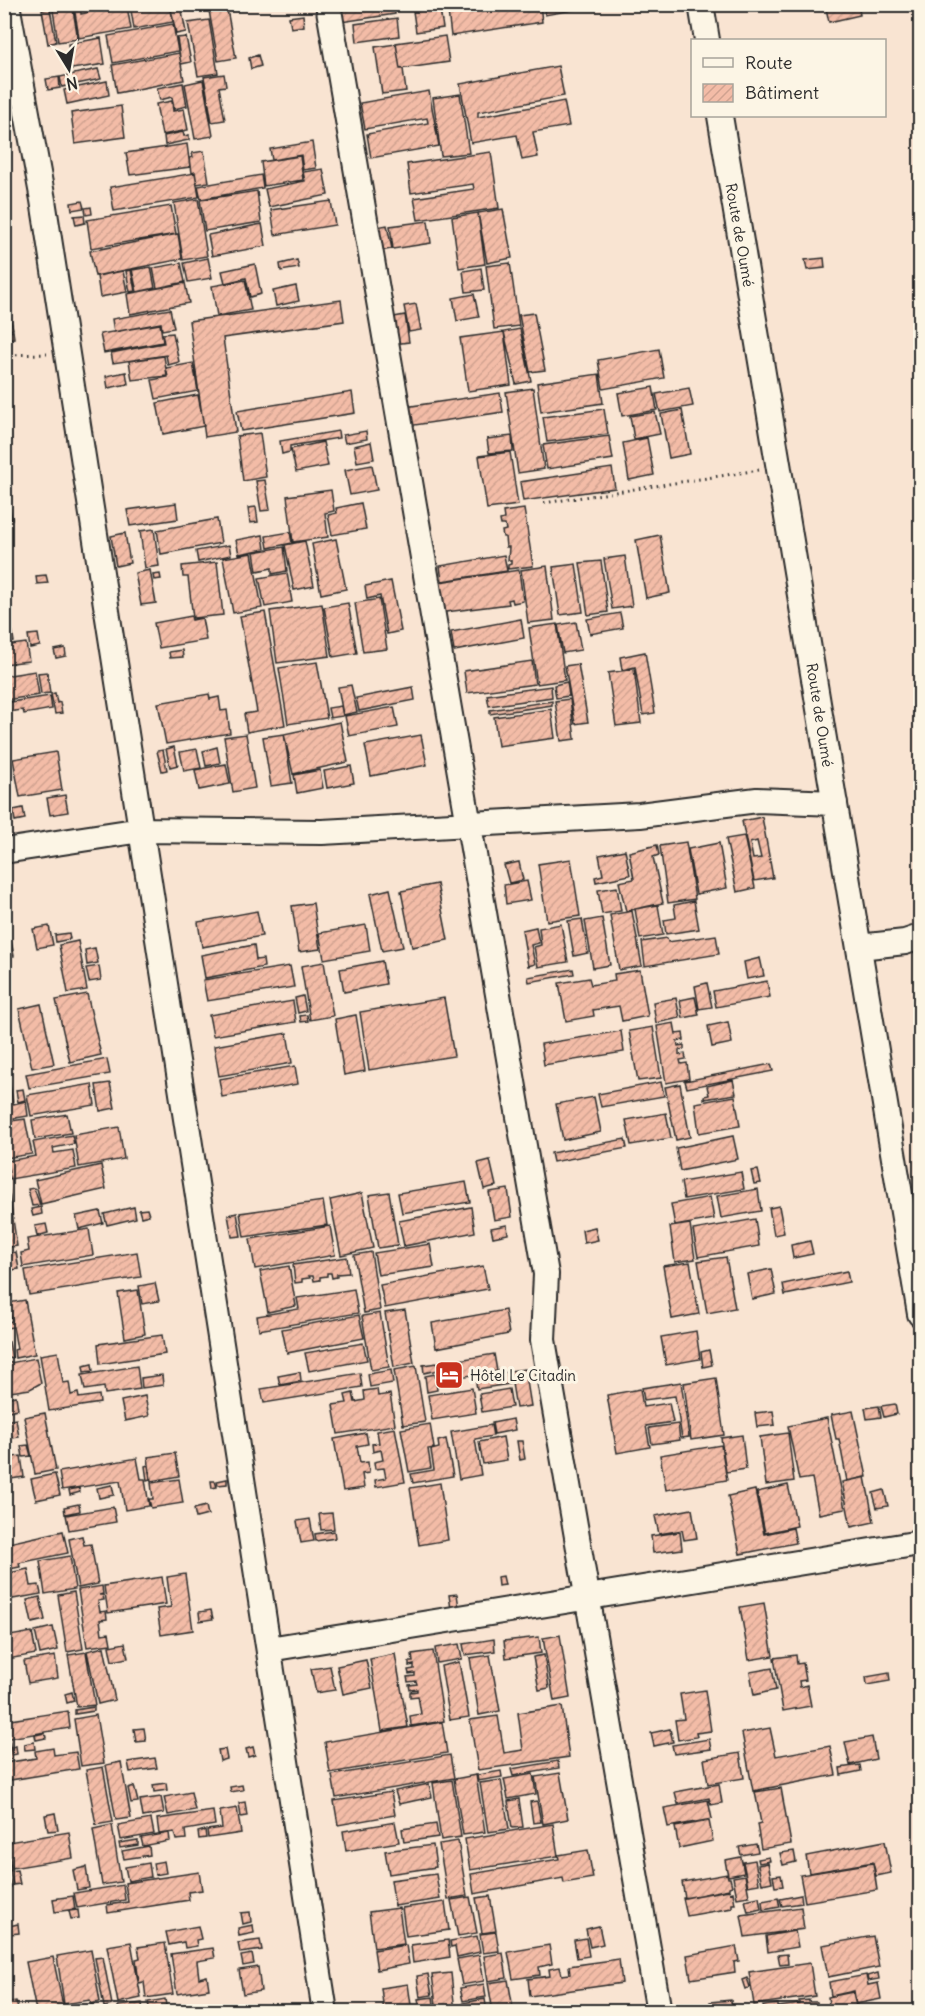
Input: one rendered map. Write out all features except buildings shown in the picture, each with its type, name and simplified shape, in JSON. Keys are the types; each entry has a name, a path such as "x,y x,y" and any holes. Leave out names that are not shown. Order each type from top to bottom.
{"street":[{"path":"7,4 43,200 325,2012"},
{"path":"328,4 546,1274 543,1340 659,2012"},
{"path":"701,4 708,39"},
{"name":"Route de Oumé","path":"720,117 921,1314"},
{"path":"4,851 141,830 322,832 469,826 640,815 757,800 835,803"},
{"path":"859,947 904,942 921,937"},
{"path":"269,1649 921,1543"}],"path":[{"path":"4,355 67,353"},
{"path":"544,503 779,467"}],"place":[{"name":"Hôtel Le Citadin","path":"449,1375"}]}
